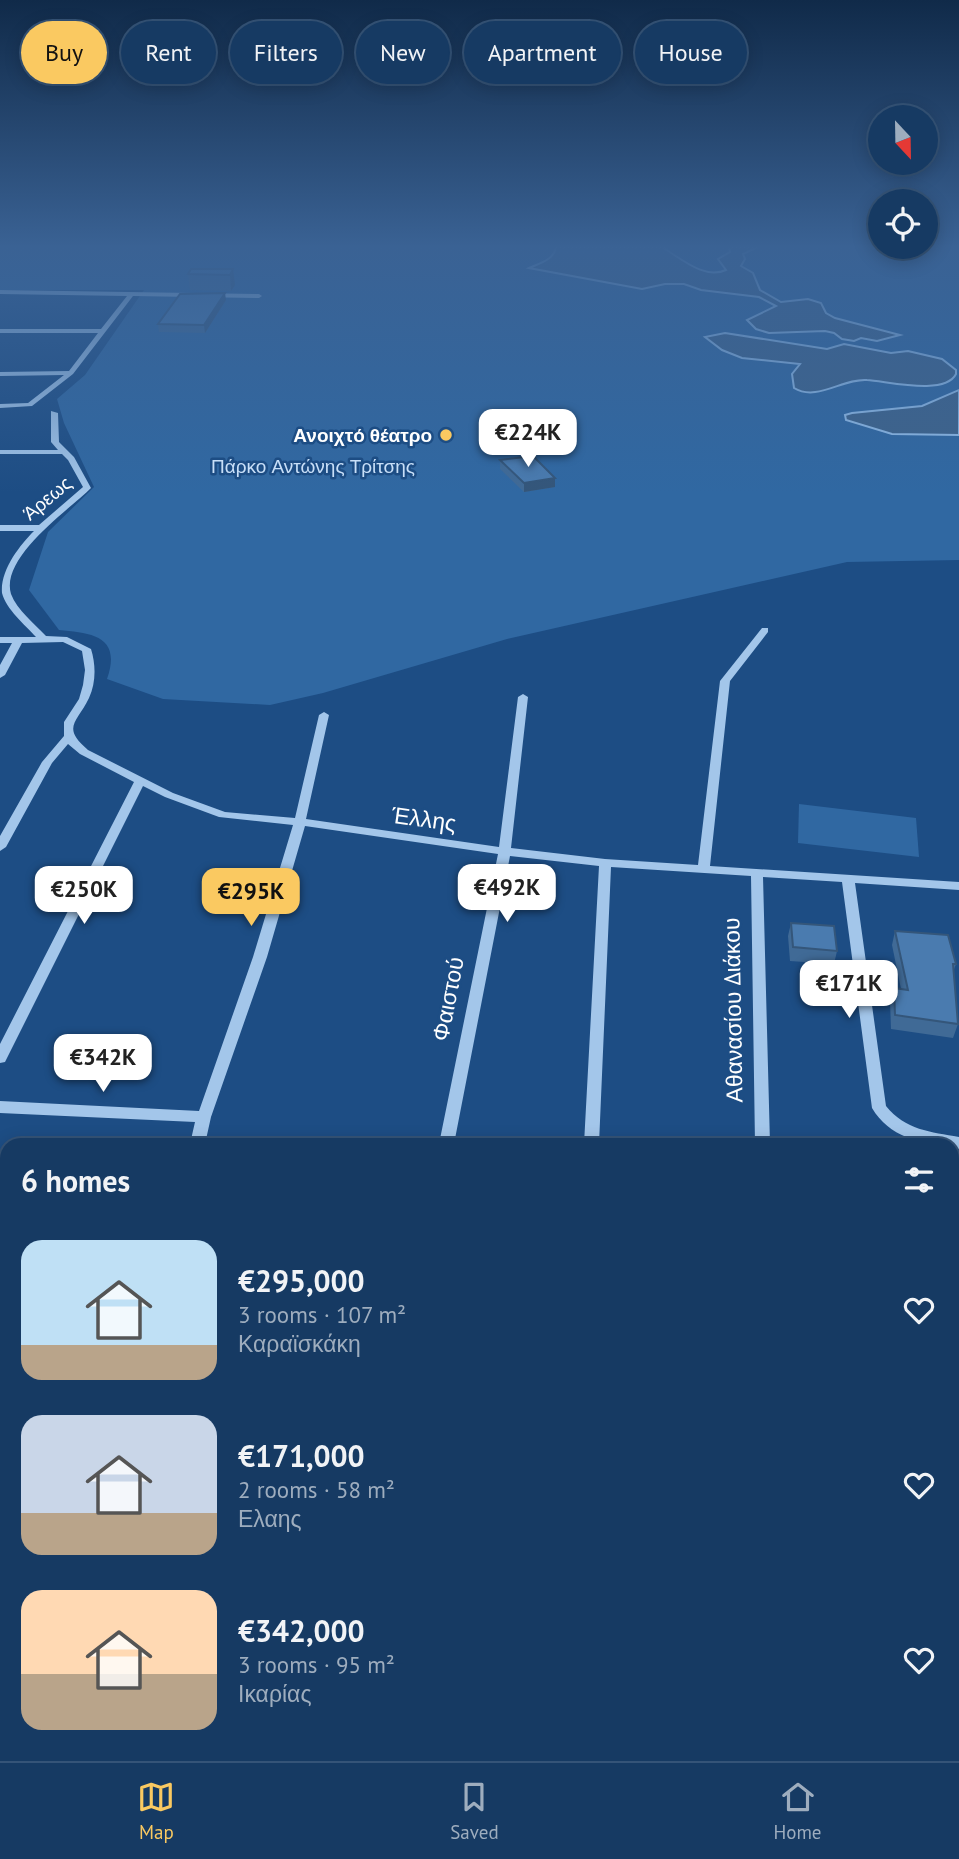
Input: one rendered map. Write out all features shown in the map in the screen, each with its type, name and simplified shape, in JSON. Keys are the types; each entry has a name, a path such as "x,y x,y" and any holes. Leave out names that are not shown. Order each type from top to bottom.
{"street":[{"path":"0,331 104,331"},
{"path":"0,406 30,405 71,373 104,331"},
{"path":"0,374 71,373"},
{"name":"Άρεως","path":"43,639 2,591 2,577 7,557 87,488 53,438 54,413"},
{"path":"0,452 65,452"},
{"path":"0,528 39,528"},
{"path":"703,870 726,681 765,630"},
{"path":"0,640 64,639 86,649 92,667 80,705 71,718 68,738 47,762 0,846"},
{"path":"0,675 18,640"},
{"name":"Φαιστού","path":"447,1138 505,850 523,697"},
{"path":"199,1138 260,957 300,822 324,715"},
{"name":"Έλλης","path":"68,738 84,752 140,781 223,816 300,822 418,841 606,863 757,875 959,886"},
{"path":"0,1058 140,781"},
{"path":"591,1138 606,863"},
{"name":"Αθανασίου Διάκου","path":"757,875 762,1138"},
{"path":"848,880 879,1108 889,1123 901,1132 933,1138"},
{"path":"0,1107 204,1118"}],"green space":[{"name":"Πάρκο Αντώνης Τρίτσης","path":"117,329 959,329 959,560 847,562 507,639 323,693 270,705 163,699 107,679 111,665 107,645 93,635 59,630 29,590 48,532 94,487 64,423 57,399 85,375"},
{"path":"799,804 916,818 919,857 798,843"}],"shaded area":[{"path":"757,329 878,329 900,335 877,341 861,338 854,341 825,331 769,333"},
{"path":"725,333 827,349 844,344 891,353 908,351 942,359 956,370 956,374 950,381 928,386 858,380 821,391 803,392 794,388 792,374 800,364 742,358 722,350 705,337"},
{"path":"959,390 959,435 892,434 846,420 845,415 852,413 922,406"}],"building":[{"path":"533,456 555,478 524,483 500,460"},
{"path":"791,923 834,926 837,951 793,947"},
{"path":"895,931 948,935 956,964 953,964 958,1024 895,1015 894,988 908,990"}],"place":[{"name":"Ανοιχτό θέατρο","path":"446,435"}]}
